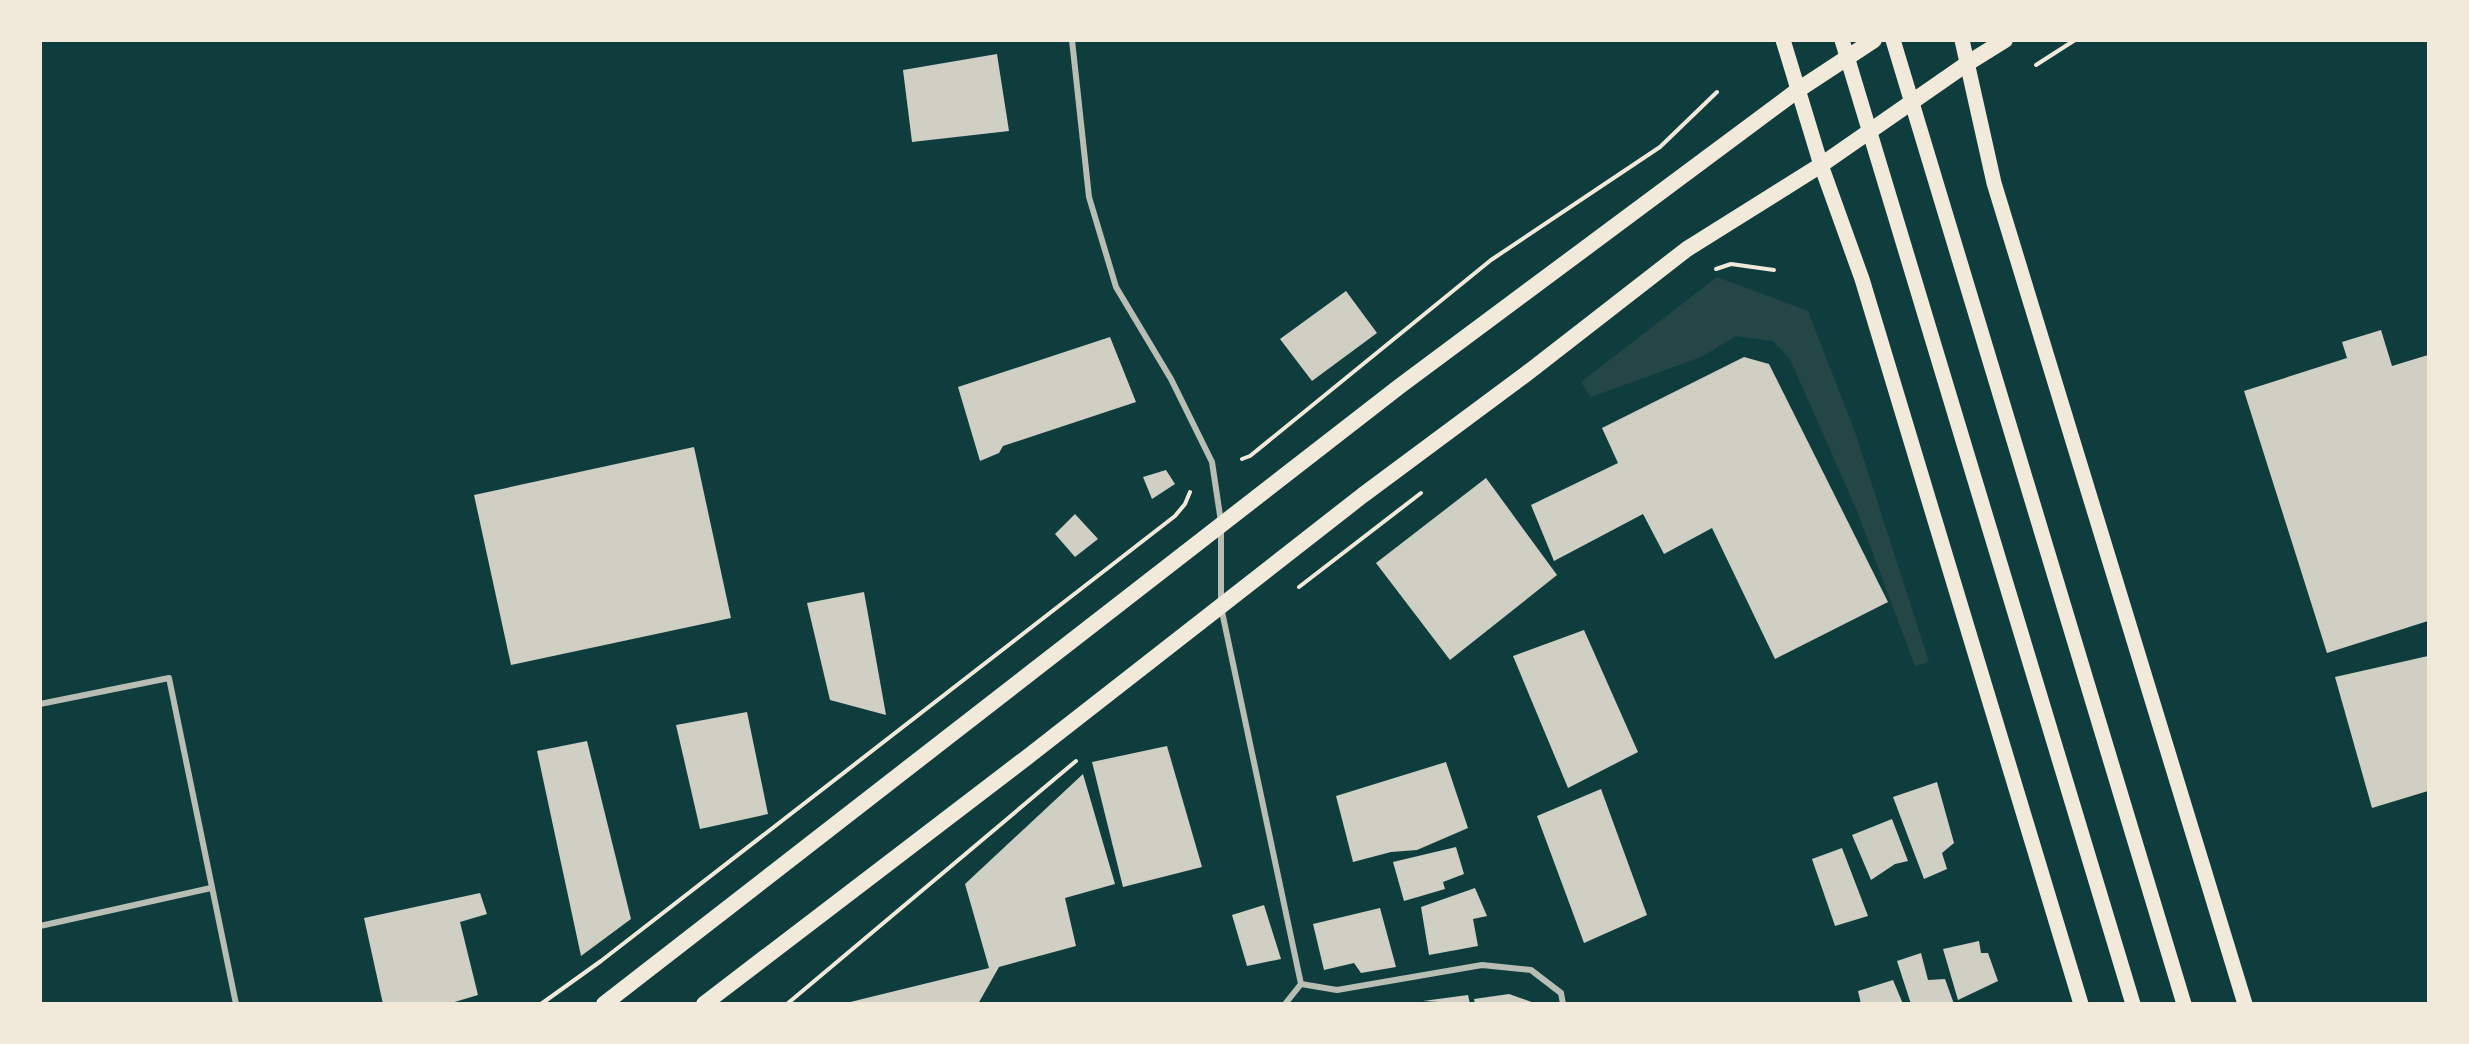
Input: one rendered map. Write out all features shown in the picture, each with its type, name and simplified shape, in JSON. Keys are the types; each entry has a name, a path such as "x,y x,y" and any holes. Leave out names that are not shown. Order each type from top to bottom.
{"highway":[{"path":"604,1004 1221,522 1798,90 1874,40"},
{"path":"704,1004 1221,607 1363,495 1526,374 1687,249 1821,165 1968,63 2006,40"}],"main road":[{"path":"1783,40 1821,165 1862,279 2080,1004"},
{"path":"1842,40 2133,1004"},
{"path":"1893,40 2131,821 2184,1004"},
{"path":"1962,40 1994,183 2245,1004"}],"street":[{"path":"1072,40 1089,197 1116,287 1171,379 1212,462 1221,522 1221,607 1300,984 1285,1004"},
{"path":"40,704 169,678 236,1004"},
{"path":"40,926 211,888"},
{"path":"1300,984 1337,990 1482,965 1530,970 1562,993 1563,1004"}],"path":[{"path":"2036,65 2075,40"},
{"path":"1242,459 1250,456 1491,260 1660,147 1717,92"},
{"path":"541,1004 601,961 1175,516 1185,504 1190,491"},
{"path":"788,1004 1083,754"}],"shaded area":[{"path":"1717,277 1808,311 1855,432 1929,662 1915,666 1857,511 1790,359 1773,341 1736,336 1701,357 1591,397 1581,382"}],"building":[{"path":"997,54 1009,131 912,142 903,70"},
{"path":"1346,291 1377,333 1312,381 1280,339"},
{"path":"2381,330 2392,366 2428,355 2428,621 2327,653 2244,391 2347,358 2342,342"},
{"path":"1110,337 1136,402 1003,446 999,453 980,461 958,387"},
{"path":"1744,357 1769,364 1888,602 1775,659 1712,528 1664,554 1643,514 1554,561 1531,505 1618,463 1602,428"},
{"path":"694,447 731,618 511,665 474,495"},
{"path":"1166,470 1175,484 1152,499 1143,477"},
{"path":"1486,478 1557,575 1450,660 1376,563"},
{"path":"1075,514 1098,539 1075,557 1055,534"},
{"path":"864,592 886,715 830,700 807,603"},
{"path":"1584,630 1638,752 1568,788 1513,656"},
{"path":"2428,656 2428,791 2372,808 2335,677"},
{"path":"747,712 768,814 700,829 676,725"},
{"path":"587,741 631,919 581,956 537,751"},
{"path":"1167,746 1202,867 1123,887 1092,762"},
{"path":"1446,762 1468,828 1417,850 1391,852 1353,862 1336,796"},
{"path":"1083,774 1115,884 1065,898 1076,946 999,967 978,1004 842,1004 989,968 965,884"},
{"path":"1937,782 1954,843 1942,853 1947,869 1924,879 1893,797"},
{"path":"1601,789 1647,915 1584,943 1537,816"},
{"path":"1892,819 1908,861 1895,864 1871,880 1852,835"},
{"path":"1456,847 1464,874 1443,882 1445,889 1404,901 1393,862"},
{"path":"1842,848 1868,916 1835,926 1812,859"},
{"path":"1475,888 1487,916 1473,919 1478,946 1429,955 1421,907"},
{"path":"480,893 487,914 460,922 478,995 448,1004 383,1004 364,918"},
{"path":"1264,905 1281,959 1247,966 1232,915"},
{"path":"1380,908 1396,967 1361,973 1354,963 1324,970 1313,924"},
{"path":"1979,941 1981,953 1988,953 1998,981 1958,1000 1943,949"},
{"path":"1921,953 1928,980 1945,979 1954,1004 1911,1004 1897,961"},
{"path":"1893,980 1903,1004 1861,1004 1858,991"},
{"path":"1509,994 1537,1004 1475,1004 1474,999"},
{"path":"1468,995 1470,1004 1423,1001"}]}
